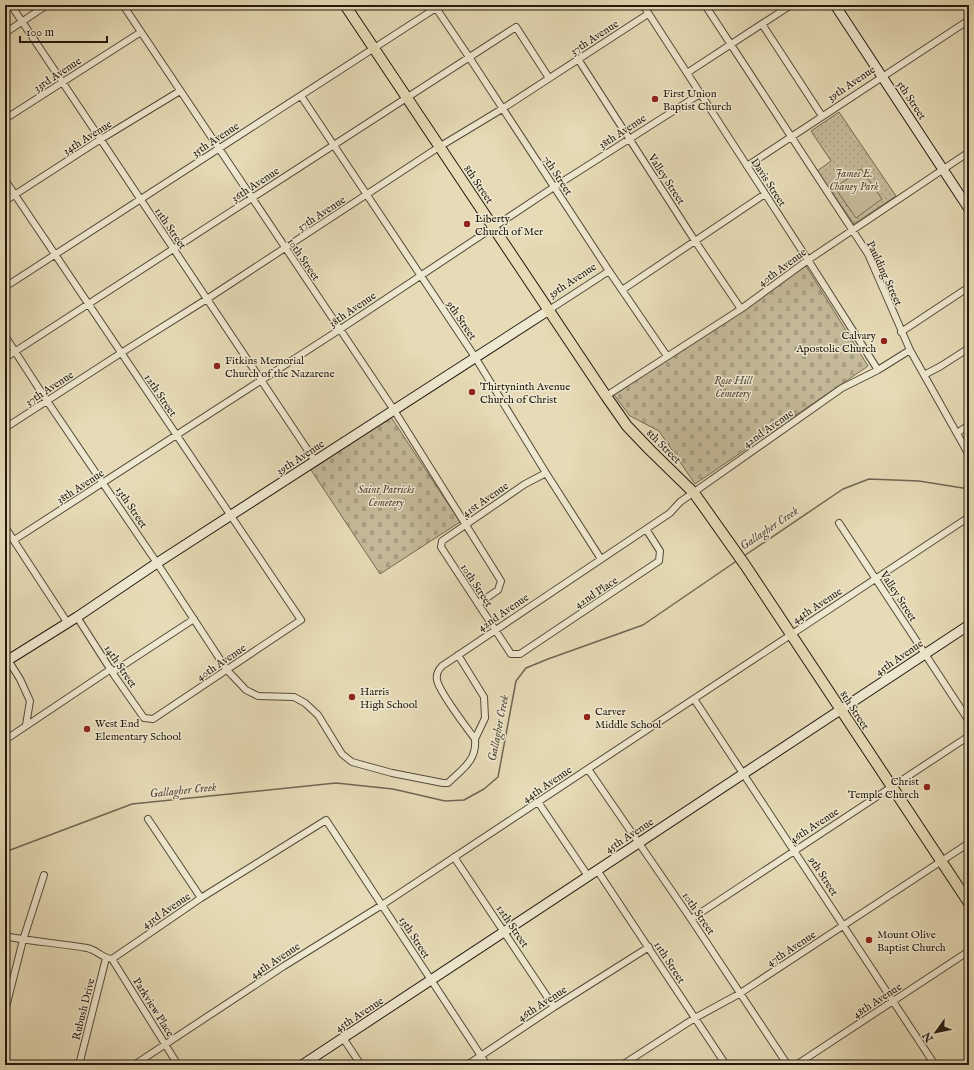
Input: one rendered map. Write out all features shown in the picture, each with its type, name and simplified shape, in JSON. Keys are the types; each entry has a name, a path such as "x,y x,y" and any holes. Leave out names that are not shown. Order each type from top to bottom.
{"main road":[{"name":"8th Street","path":"344,5 627,426 694,493 736,552 969,903"}],"street":[{"name":"11th Street","path":"11,5 315,461"},
{"path":"5,33 47,5"},
{"name":"10th Street","path":"123,5 339,330 394,410 501,581 498,590 478,604"},
{"name":"Davis Street","path":"643,5 878,370"},
{"name":"Paulding Street","path":"705,5 868,254 910,350 969,455"},
{"path":"687,73 791,5"},
{"name":"5th Street","path":"835,5 969,209"},
{"name":"35th Avenue","path":"5,287 374,49 435,7"},
{"name":"7th Street","path":"435,7 667,356"},
{"name":"37th Avenue","path":"5,428 207,299 439,147 648,14"},
{"name":"39th Avenue","path":"747,166 969,20"},
{"path":"762,24 822,116"},
{"name":"36th Avenue","path":"5,358 516,27 549,78"},
{"name":"33rd Avenue","path":"5,119 141,32"},
{"name":"Valley Street","path":"578,59 695,241 741,309"},
{"name":"34th Avenue","path":"5,201 100,139 180,91"},
{"name":"38th Avenue","path":"14,540 339,330 554,187 700,94"},
{"name":"9th Street","path":"301,96 420,276 476,357 546,473 601,559"},
{"name":"40th Avenue","path":"606,396 741,309 808,260 969,152"},
{"name":"12th Street","path":"5,180 301,620"},
{"path":"622,290 765,194"},
{"name":"39th Avenue","path":"7,661 77,617 157,563 609,270"},
{"path":"901,332 969,287"},
{"name":"13th Street","path":"5,336 227,670"},
{"path":"924,375 969,348"},
{"name":"42nd Avenue","path":"475,739 440,689 437,682 438,670 442,666 670,513 680,502 842,388 878,370 910,350"},
{"path":"957,433 969,425"},
{"name":"41st Avenue","path":"441,547 442,541 466,524 525,484 546,473"},
{"name":"44th Avenue","path":"134,1065 284,966 382,905 969,517"},
{"name":"Valley Street","path":"839,523 969,721"},
{"path":"5,527 67,622"},
{"name":"42nd Place","path":"511,654 520,654 659,561 660,551 646,529"},
{"name":"10th Street","path":"441,547 511,654"},
{"name":"14th Street","path":"77,617 144,718 153,719"},
{"path":"5,740 26,725 194,619"},
{"name":"40th Avenue","path":"153,719 301,620"},
{"name":"45th Avenue","path":"302,1065 969,625"},
{"path":"227,670 246,690 258,696 294,698 305,703 318,715 342,754 352,762 392,773 443,784 448,783 471,760 475,750 475,739 484,718 484,697 458,655"},
{"path":"7,661 20,679 30,700 26,725"},
{"name":"9th Street","path":"694,699 936,1065"},
{"name":"46th Avenue","path":"691,919 969,736"},
{"name":"10th Street","path":"588,768 691,919 787,1064 795,1065"},
{"path":"538,802 588,876"},
{"path":"148,819 201,898"},
{"name":"13th Street","path":"326,820 487,1065"},
{"name":"43rd Avenue","path":"109,959 201,898 326,820"},
{"name":"47th Avenue","path":"622,1065 695,1018 740,994 969,843"},
{"name":"12th Street","path":"454,857 554,1007"},
{"name":"11th Street","path":"597,870 726,1065"},
{"path":"5,1011 23,940 44,875"},
{"path":"5,936 23,940 90,948 109,959"},
{"name":"46th Avenue","path":"467,1065 648,947"},
{"name":"48th Avenue","path":"795,1065 969,951"},
{"name":"Parkview Place","path":"109,959 178,1065"},
{"name":"Rubush Drive","path":"79,1065 109,959"},
{"path":"343,1038 361,1065"}],"green space":[{"name":"James E. Chaney Park","path":"839,112 896,196 854,224 817,171 831,161 811,131"},
{"path":"861,169 882,199 856,218 835,188"},
{"name":"Rose Hill Cemetery","path":"806,266 868,366 695,484 659,431 630,416 614,395"},
{"name":"Saint Patricks Cemetery","path":"391,417 460,522 380,574 311,470"}],"waterway":[{"name":"Gallagher Creek","path":"744,556 843,489 869,479 919,481 969,489"},
{"name":"Gallagher Creek","path":"5,852 132,804 336,783 393,789 445,801 464,800 484,789 498,777 516,681 526,668 643,625 738,560"}],"place":[{"name":"First Union Baptist Church","path":"655,99"},
{"name":"Liberty Church of Mer","path":"467,224"},
{"name":"Calvary Apostolic Church","path":"884,341"},
{"name":"Fitkins Memorial Church of the Nazarene","path":"217,366"},
{"name":"Thirtyninth Avenue Church of Christ","path":"472,392"},
{"name":"Harris High School","path":"352,697"},
{"name":"Carver Middle School","path":"587,717"},
{"name":"West End Elementary School","path":"87,729"},
{"name":"Christ Temple Church","path":"927,787"},
{"name":"Mount Olive Baptist Church","path":"869,940"}]}
